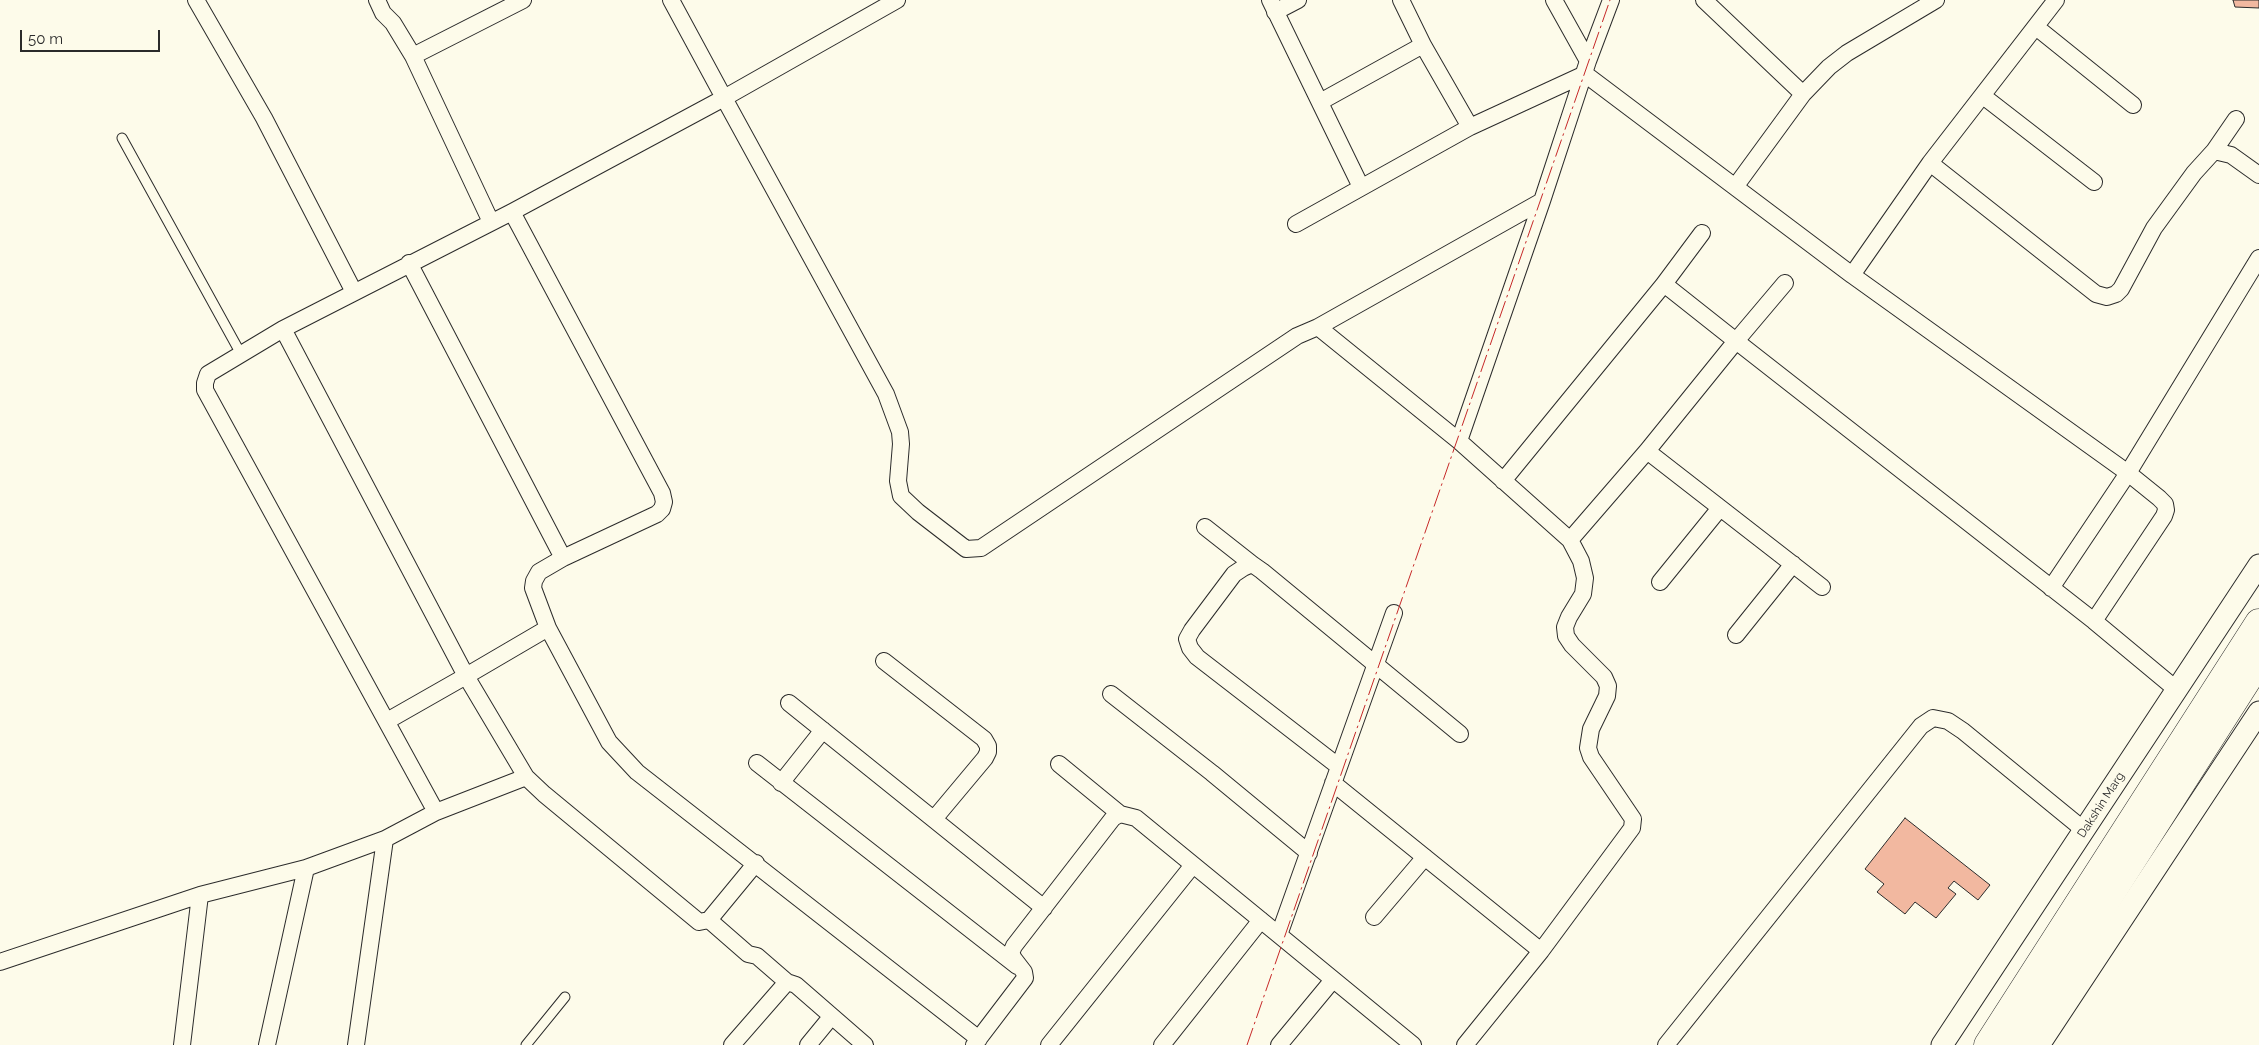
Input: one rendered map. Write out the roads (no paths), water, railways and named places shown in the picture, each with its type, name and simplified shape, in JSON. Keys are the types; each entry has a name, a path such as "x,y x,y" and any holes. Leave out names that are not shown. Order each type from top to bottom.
{"highway":[{"path":"1988,1045 2259,623"},
{"path":"2014,1045 2259,661"}],"street":[{"path":"196,0 264,118 354,292"},
{"path":"377,0 383,13 393,23 413,56 491,222"},
{"path":"413,56 523,0"},
{"path":"671,0 886,394 900,432 898,481 901,496 918,512 966,549 981,548 1297,336 1318,327 1542,201"},
{"path":"436,812 205,390 204,383 208,374 283,329 408,263 512,212 724,98 897,0"},
{"path":"1298,0 1272,6 1362,187"},
{"path":"1401,0 1423,45 1470,127"},
{"path":"1554,0 1586,67 1736,187 1852,275 2128,474 2165,504 2166,510 2094,621"},
{"path":"1459,441 1586,67 1611,0"},
{"path":"1704,0 1802,94"},
{"path":"1736,187 1802,94 1829,67 1847,53 1936,0"},
{"path":"1852,275 1930,163 2056,0"},
{"path":"2036,27 2133,105"},
{"path":"1320,102 1423,45"},
{"path":"1296,224 1470,127 1586,67"},
{"path":"1983,96 2094,182"},
{"path":"1930,163 2096,294 2107,297 2116,294 2121,289 2154,228 2194,173 2214,151 2236,119"},
{"path":"2214,151 2231,154 2259,174"},
{"path":"512,212 662,493 664,502 662,509 656,514 563,558 539,572 534,581 533,588 548,628 609,742 637,772 756,864 977,1042 1025,978 1024,972 1011,953 1014,946 1114,818 1120,814"},
{"path":"1503,481 1664,284 1702,233"},
{"path":"2051,588 2128,474 2259,258"},
{"path":"408,263 563,558"},
{"path":"1570,540 1647,451 1785,283"},
{"path":"1664,284 2094,621 2177,690"},
{"path":"1318,327 1459,441 1570,540 1581,562 1585,578 1583,594 1565,627 1566,636 1572,645 1604,677 1608,686 1607,696 1591,730 1588,748 1591,757 1633,820 1632,828 1541,951 1465,1045"},
{"path":"283,329 466,676 526,777 692,919 699,922 709,920 756,864"},
{"path":"1647,451 1822,587"},
{"path":"1660,582 1720,508"},
{"path":"1205,527 1460,734"},
{"path":"1252,564 1234,574 1216,598 1187,639 1190,648 1197,657 1338,766"},
{"path":"1736,636 1794,564"},
{"name":"Dakshin Marg","path":"1942,1045 2259,565"},
{"path":"1279,935 1394,613"},
{"path":"387,721 548,628"},
{"path":"884,661 984,739 988,746 985,758 934,819"},
{"path":"1111,694 1212,773 1309,854"},
{"path":"789,703 1044,908"},
{"path":"2039,1045 2259,712"},
{"path":"1666,1045 1921,726 1933,718 1948,721 1962,731 2084,830"},
{"path":"781,783 823,730"},
{"path":"757,763 1024,972"},
{"path":"1059,764 1120,814 1136,818 1261,920 1332,981 1413,1045"},
{"path":"0,962 200,895 306,868 385,839 436,812 526,777"},
{"path":"1333,783 1541,951"},
{"path":"356,1045 385,839"},
{"path":"1374,917 1425,857"},
{"path":"1049,1045 1193,865"},
{"path":"267,1045 306,868"},
{"path":"182,1045 200,895"},
{"path":"709,920 748,954 758,956 787,982 796,985 864,1045"},
{"path":"1162,1045 1261,920"},
{"path":"1279,1045 1332,981"},
{"path":"732,1045 787,982"},
{"path":"808,1045 831,1017"}],"lane":[{"path":"122,138 241,354"},
{"path":"526,1045 566,997"}]}
